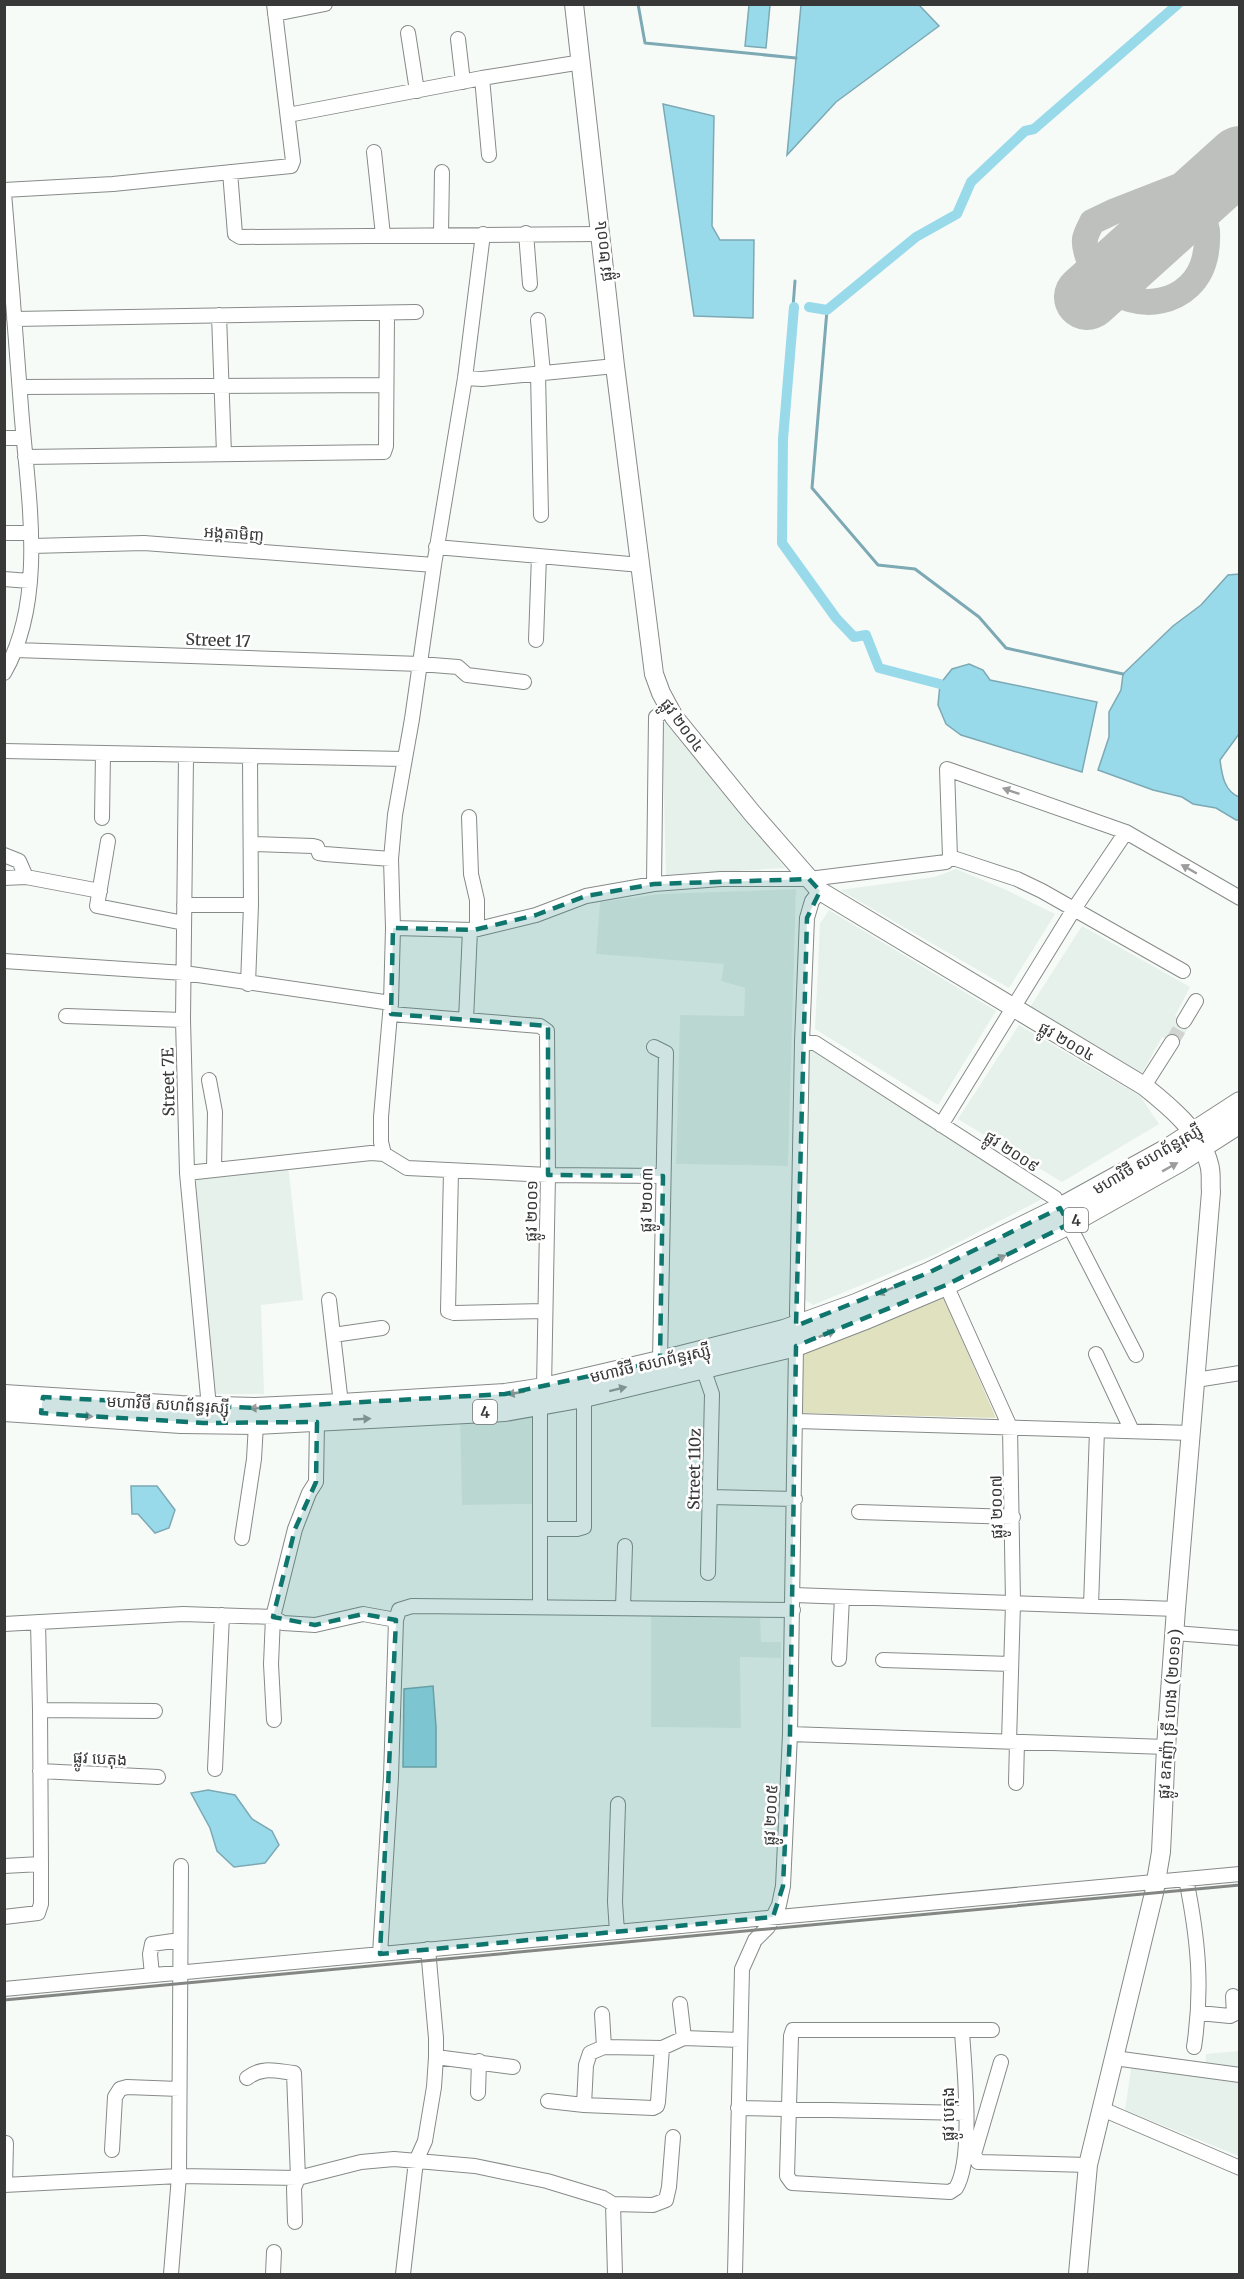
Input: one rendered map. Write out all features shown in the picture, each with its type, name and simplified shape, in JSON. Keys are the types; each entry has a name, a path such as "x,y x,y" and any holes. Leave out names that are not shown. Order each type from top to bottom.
{"highway":[{"name":"មហាវិថី សហព័ន្ធរុស្ស៊ី","path":"1197,1141 1239,1102"},
{"name":"មហាវិថី សហព័ន្ធរុស្ស៊ី","path":"4,1395 42,1405 182,1423 256,1424 284,1415 341,1404 505,1394 584,1397 796,1346 946,1285 1197,1141 1239,1123"},
{"name":"មហាវិថី សហព័ន្ធរុស្ស៊ី","path":"4,1411 42,1405 209,1407 284,1415 317,1422 505,1411 542,1397 660,1361 800,1325 856,1304 1065,1216"}],"main road":[{"name":"ផ្លូវ ២០០៤","path":"574,4 615,366 654,674 668,708 730,787 814,885 1014,1009 1144,1086 1177,1113 1197,1141"},
{"name":"ផ្លូវ ឧកញ៉ា ទ្រី ហេង (២០១១)","path":"1078,2274 1088,2165 1157,1882 1161,1852 1174,1633 1211,1192 1209,1163 1197,1141"}],"street":[{"path":"4,673 16,650 23,624 29,581 31,539 23,438 14,378 14,319 7,259 4,191 113,184 291,166 293,161 274,9 325,4"},
{"path":"408,33 417,90"},
{"path":"458,39 463,82"},
{"path":"288,115 482,78 582,62"},
{"path":"482,78 489,155"},
{"path":"375,152 383,235"},
{"path":"230,172 235,234 240,237 601,234"},
{"path":"441,234 442,172"},
{"path":"526,233 530,284"},
{"path":"384,1154 381,1142 381,1094 391,1009 393,928 391,859 394,815 465,378 483,234"},
{"path":"14,319 416,312"},
{"path":"25,457 384,452 386,446 387,313"},
{"path":"219,315 224,454"},
{"path":"538,320 541,373 541,514"},
{"path":"465,378 482,379 615,366"},
{"path":"14,378 222,385 386,385"},
{"path":"4,438 23,438"},
{"name":"អង្គតាមិញ","path":"4,532 31,539 144,543 434,565"},
{"path":"436,547 641,565"},
{"path":"536,640 539,556"},
{"path":"4,579 29,581"},
{"name":"Street 17","path":"16,650 420,664 458,667 467,675 524,682"},
{"path":"654,884 656,717 668,708"},
{"path":"4,751 250,758 404,759"},
{"path":"102,818 103,754"},
{"name":"Street 7E","path":"186,756 183,1020 187,1173 209,1407"},
{"path":"248,984 251,905 250,758"},
{"path":"393,928 474,930 536,915 586,896 654,884 720,879 814,885 946,862 950,857 947,769 1126,832 1239,898"},
{"path":"4,961 184,973 466,1020 477,900 471,874 469,817"},
{"path":"941,1125 1074,909 1126,832"},
{"path":"108,841 97,906 184,923"},
{"path":"251,844 313,846 325,854 391,859"},
{"path":"4,855 19,861 26,877"},
{"path":"950,857 1017,879 1183,971"},
{"path":"4,878 26,877 100,891"},
{"path":"800,1325 796,1314 802,1042 807,918 814,885"},
{"path":"184,905 251,905"},
{"path":"1184,1021 1196,1001"},
{"path":"66,1016 183,1020"},
{"name":"ផ្លូវ ២០០១","path":"466,1020 540,1026 548,1035 548,1175 542,1397 540,1606"},
{"name":"ផ្លូវ ២០០៩","path":"802,1042 815,1043 1055,1198 1136,1355"},
{"path":"1144,1086 1172,1042"},
{"name":"ផ្លូវ ២០០៣","path":"654,1047 666,1053 660,1361"},
{"path":"209,1080 215,1112 214,1170"},
{"path":"187,1173 371,1153 384,1154 407,1168 548,1175 663,1176"},
{"path":"451,1171 448,1311 454,1313 545,1311"},
{"name":"ផ្លូវ ២០០៧","path":"946,1285 1010,1427 1013,1517 1011,1664 1016,1783"},
{"path":"329,1300 341,1404"},
{"path":"333,1335 382,1328"},
{"name":"ផ្លូវ ២០០៥","path":"735,2274 742,1969 755,1940 768,1928 783,1886 794,1595 796,1346"},
{"path":"1096,1354 1132,1431"},
{"name":"Street 110z","path":"703,1368 712,1394 708,1573"},
{"path":"1196,1380 1239,1373"},
{"path":"540,1529 584,1527 584,1397"},
{"path":"797,1421 1191,1433"},
{"path":"274,1720 271,1664 273,1617 295,1529 315,1482 317,1422"},
{"path":"242,1538 254,1459 256,1424"},
{"path":"1091,1606 1097,1430"},
{"path":"710,1497 795,1499"},
{"path":"859,1512 1013,1517"},
{"path":"623,1607 625,1546"},
{"path":"794,1595 1176,1609"},
{"path":"839,1659 842,1597"},
{"path":"380,1954 391,1777 396,1620 399,1610 412,1606 540,1606 793,1610"},
{"path":"4,1624 183,1614 273,1617 283,1623 315,1625 363,1614 396,1620"},
{"path":"215,1769 222,1616"},
{"path":"4,1917 38,1913 41,1904 38,1622"},
{"path":"1174,1633 1239,1637"},
{"path":"883,1660 1011,1664"},
{"path":"40,1710 155,1711"},
{"path":"790,1734 1166,1747"},
{"name":"ផ្លូវ បេតុង","path":"40,1771 158,1777"},
{"path":"617,1932 615,1902 618,1804"},
{"path":"4,1866 41,1864"},
{"path":"171,2274 179,2176 181,1866"},
{"path":"4,1989 1239,1874"},
{"path":"1186,1879 1197,1938 1200,1985 1194,2047"},
{"path":"153,1975 150,1954 152,1944 180,1941"},
{"path":"403,2274 416,2161 424,2141 434,2087 436,2038 428,1949"},
{"path":"1199,2013 1230,2016 1234,2014 1233,1996"},
{"path":"680,2004 684,2038"},
{"path":"602,2014 604,2047"},
{"path":"790,2107 793,2030 992,2030"},
{"name":"ផ្លូវ បេតុង","path":"790,2107 787,2176 792,2183 950,2192 959,2183 964,2163 966,2113 962,2031"},
{"path":"584,2105 586,2066 590,2053 604,2047 662,2048 684,2038 740,2040"},
{"path":"548,2101 653,2108 657,2106 662,2048"},
{"path":"436,2057 513,2067"},
{"path":"1114,2058 1239,2075"},
{"path":"478,2093 479,2061"},
{"path":"1001,2062 974,2154 975,2159 978,2162 1088,2165"},
{"path":"247,2078 257,2070 265,2069 294,2073 298,2178 294,2188 295,2222"},
{"path":"112,2150 115,2097 120,2089 127,2087 179,2089"},
{"path":"738,2108 790,2107 966,2113"},
{"path":"1102,2109 1239,2168"},
{"path":"6,2143 5,2185 179,2176 298,2178 362,2162 394,2159 476,2166 547,2181 603,2198 614,2204 653,2205 666,2200 673,2137"},
{"path":"614,2204 615,2274"},
{"path":"273,2274 274,2252"}],"highlighted area":[{"path":"809,879 820,891 807,918 796,1326 928,1273 1060,1208 1069,1224 946,1285 796,1346 790,1734 783,1886 773,1917 380,1954 396,1620 363,1614 315,1625 273,1617 295,1529 316,1482 317,1422 203,1423 41,1413 43,1397 255,1408 505,1394 660,1361 663,1176 548,1175 548,1026 391,1014 393,928 474,930 536,915 586,896 654,884"}],"shaded area":[{"path":"662,722 670,722 785,868 666,875"},
{"path":"956,869 1055,914 1009,988 840,890 935,877"},
{"path":"796,889 788,1166 676,1164 680,1015 744,1016 745,988 721,981 724,964 596,954 600,902 659,894"},
{"path":"829,910 996,1011 938,1105 815,1029 820,924"},
{"path":"1082,926 1190,987 1175,1016 1190,1025 1178,1045 1162,1037 1142,1073 1030,1007"},
{"path":"1019,1025 1140,1096 1159,1124 1062,1182 958,1119"},
{"path":"813,1046 1046,1197 934,1255 813,1305 804,1299 807,1047"},
{"path":"288,1165 303,1300 261,1305 264,1394 209,1394 192,1184 200,1174"},
{"path":"532,1415 533,1504 462,1505 460,1420"},
{"path":"651,1610 760,1611 761,1642 781,1642 781,1658 740,1657 741,1728 651,1727"},
{"path":"1239,2051 1239,2156 1125,2110 1132,2063 1205,2072 1206,2054"}],"green space":[{"path":"944,1298 996,1418 802,1413 803,1354"}],"water":[{"path":"749,5 770,5 766,48 745,46"},
{"path":"801,5 919,5 939,26 836,102 787,155"},
{"path":"663,104 714,116 712,226 720,240 754,240 753,318 694,316"},
{"path":"1239,574 1239,734 1220,760 1227,787 1239,797 1239,820 1236,820 1216,808 1193,804 1182,797 1153,790 1098,770 1109,737 1109,712 1121,690 1123,674 1173,626 1201,605 1228,575"},
{"path":"969,664 983,670 990,680 1097,702 1082,772 961,735 946,724 938,705 940,684 952,669"},
{"path":"131,1486 157,1486 175,1510 169,1528 155,1533 138,1514 132,1514"},
{"path":"433,1686 436,1767 403,1767 404,1689"},
{"path":"208,1790 235,1795 252,1819 272,1831 279,1845 265,1863 234,1867 217,1851 210,1828 191,1793"}],"waterway":[{"path":"638,4 645,43 796,58"},
{"path":"809,307 827,310 916,237 957,214 971,182 1025,131 1034,129 1178,4"},
{"path":"793,307 795,281"},
{"path":"794,307 783,439 782,543 836,618 854,637 866,635 879,668 940,684"},
{"path":"827,310 812,488 878,565 915,569 979,617 1006,648 1123,674"}],"taxiway":[{"path":"1225,172 1205,208 1206,254 1202,268 1189,286 1161,301 1145,302 1116,293 1104,284 1094,272 1085,248 1086,237 1092,222 1233,165"}],"runway":[{"path":"1087,297 1240,159"}],"tunnel":[{"path":"1172,1042 1184,1021"}],"railway":[{"path":"4,2000 1240,1885"}]}
